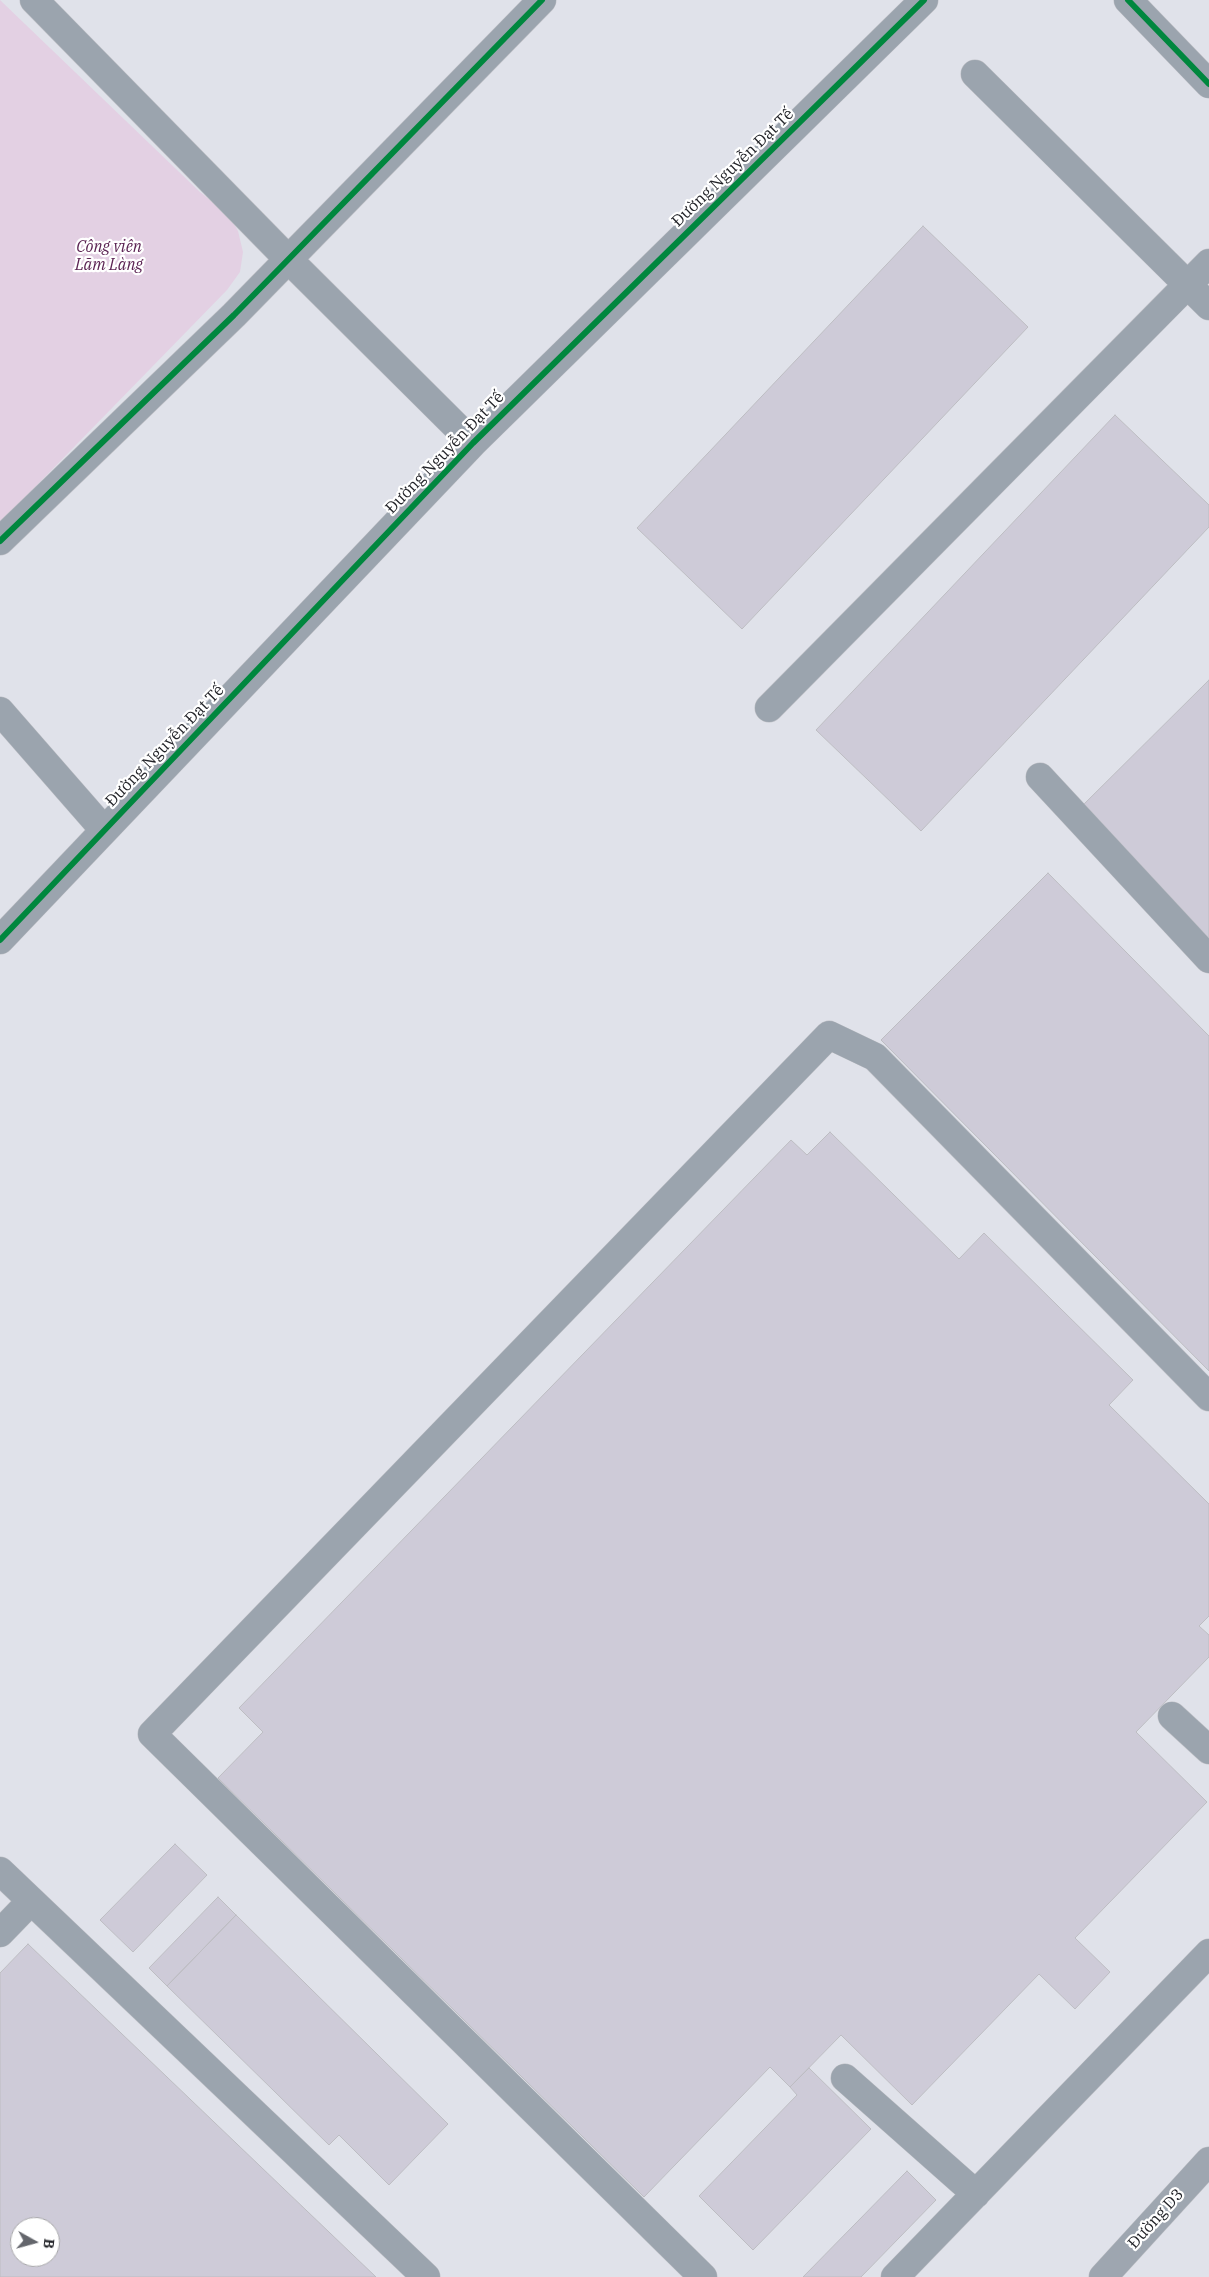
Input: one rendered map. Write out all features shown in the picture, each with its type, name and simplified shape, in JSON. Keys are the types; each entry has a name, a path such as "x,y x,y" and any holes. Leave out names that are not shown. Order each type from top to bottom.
{"main road":[{"name":"Đường D3","path":"1103,2277 1209,2161"}],"street":[{"path":"34,0 288,260 473,443"},
{"path":"0,541 234,315 542,0"},
{"name":"Đường Nguyễn Đạt Tế","path":"0,940 473,443 924,0"},
{"path":"1128,0 1209,84"},
{"path":"975,74 1209,306"},
{"path":"769,708 1209,263"},
{"path":"0,711 104,830"},
{"path":"1040,777 1209,959"},
{"path":"703,2277 152,1734 829,1035 876,1057 1209,1397"},
{"path":"1172,1716 1209,1750"},
{"path":"0,1872 426,2277"},
{"path":"0,1933 31,1901"},
{"path":"895,2277 1209,1953"},
{"path":"845,2078 976,2194"}],"green space":[{"name":"Công viên Lãm Làng","path":"0,0 200,192 228,214 238,231 243,252 240,272 227,290 0,523"}],"building":[{"path":"923,226 1028,327 742,629 637,528"},
{"path":"1115,415 1209,505 1209,527 921,831 816,730"},
{"path":"1209,680 1209,952 1074,814"},
{"path":"1048,873 1209,1036 1209,1371 881,1040"},
{"path":"830,1132 959,1259 984,1233 1133,1380 1109,1405 1209,1504 1209,1616 1199,1626 1209,1635 1209,1657 1136,1732 1207,1802 1075,1938 1110,1972 1075,2009 1039,1974 912,2105 841,2035 790,2087 770,2067 644,2197 218,1778 263,1732 239,1708 791,1140 807,1155"},
{"path":"175,1844 207,1875 133,1952 100,1920"},
{"path":"218,1897 236,1915 167,1986 149,1968"},
{"path":"236,1915 448,2124 389,2185 339,2135 329,2145 167,1986"},
{"path":"28,1944 376,2277 0,2277 0,1973"},
{"path":"809,2068 871,2129 753,2250 699,2196 797,2095 790,2087"},
{"path":"907,2171 936,2200 861,2277 803,2277"}],"cycle path":[{"path":"0,541 234,315 542,0"},
{"path":"0,940 473,443 924,0"},
{"path":"1128,0 1209,84"}]}
